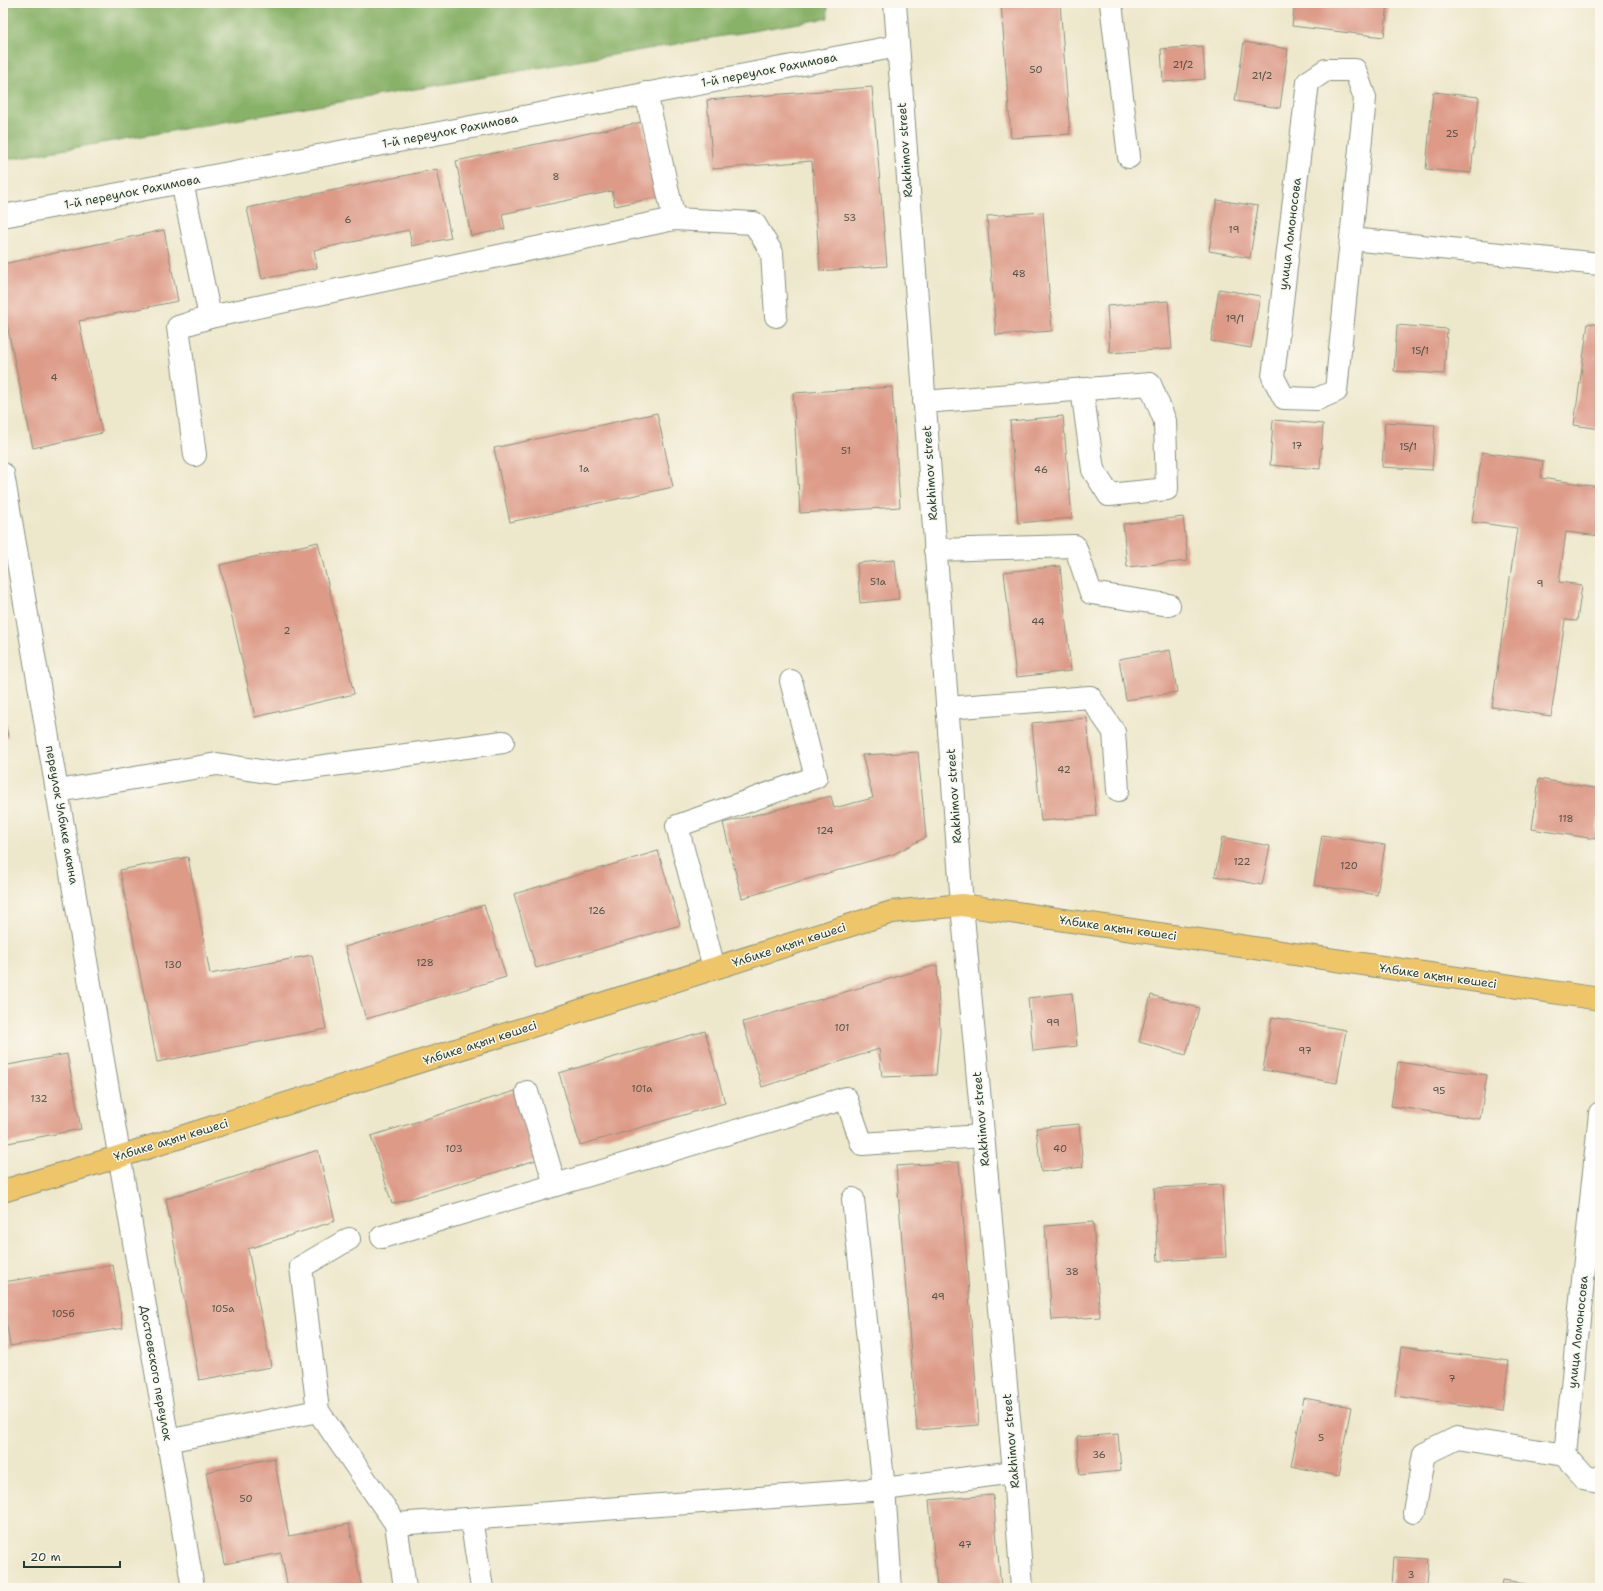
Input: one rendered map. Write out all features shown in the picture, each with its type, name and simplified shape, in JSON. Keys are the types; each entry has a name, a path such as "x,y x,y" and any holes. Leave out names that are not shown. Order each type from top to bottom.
{"main road":[{"name":"Ұлбике ақын көшесі","path":"3,1191 118,1157 892,912 962,905 1600,999"}],"street":[{"name":"Rakhimov street","path":"895,3 962,905 1014,1472 1022,1588"},
{"path":"1111,3 1129,157"},
{"name":"1-й переулок Рахимова","path":"3,216 898,46"},
{"name":"улица Ломоносова","path":"1326,70 1355,70 1365,98 1352,239 1336,391 1317,399 1284,398 1273,377 1308,82 1326,70"},
{"path":"646,94 674,219"},
{"path":"182,182 210,317"},
{"path":"195,455 178,326 210,317 674,219 754,223 772,253 776,316"},
{"path":"1352,239 1600,264"},
{"path":"924,402 1082,389 1150,384 1166,421 1167,489 1109,495 1093,470 1082,389"},
{"name":"переулок Улбике акына","path":"3,474 58,791 118,1157"},
{"path":"935,550 1075,546 1091,593 1169,605"},
{"path":"714,968 677,826 816,777 791,681"},
{"path":"947,708 1090,697 1114,732 1118,790"},
{"path":"58,791 217,764 273,773 503,742"},
{"path":"527,1092 555,1185"},
{"path":"382,1237 846,1098 862,1144 982,1136"},
{"name":"улица Ломоносова","path":"1565,1455 1600,1113"},
{"name":"Достоевского переулок","path":"118,1157 193,1588"},
{"path":"853,1199 884,1489 891,1588"},
{"path":"349,1239 301,1267 318,1411 396,1524 406,1588"},
{"path":"167,1441 318,1411"},
{"path":"1414,1512 1424,1454 1457,1438 1565,1455 1585,1478 1600,1480"},
{"path":"396,1524 884,1489 1014,1472"},
{"path":"471,1518 482,1588"}],"green space":[{"path":"3,3 827,3 828,18 3,160"}],"building":[{"path":"1001,3 1060,3 1070,134 1011,138"},
{"path":"1295,3 1388,3 1384,37 1292,26"},
{"path":"1244,42 1288,49 1280,108 1235,101"},
{"path":"1203,46 1205,79 1163,82 1161,49"},
{"path":"872,87 887,266 820,271 812,161 713,169 707,100"},
{"path":"1433,92 1479,97 1471,173 1426,169"},
{"path":"642,122 658,197 615,206 612,191 502,214 505,229 471,236 456,161"},
{"path":"437,169 451,238 412,246 409,230 314,250 317,268 262,279 247,208"},
{"path":"1217,200 1258,206 1250,258 1209,251"},
{"path":"1043,212 1052,331 996,335 987,216"},
{"path":"164,230 178,301 79,321 102,433 33,448 3,306 3,264"},
{"path":"1219,289 1260,296 1251,348 1211,341"},
{"path":"1168,301 1172,349 1110,353 1107,306"},
{"path":"1588,323 1600,325 1600,429 1574,425"},
{"path":"1397,325 1447,329 1444,374 1394,371"},
{"path":"892,387 900,507 800,513 793,393"},
{"path":"657,413 673,487 510,522 494,448"},
{"path":"1063,416 1072,518 1018,523 1010,421"},
{"path":"1273,420 1323,424 1320,469 1270,465"},
{"path":"1385,422 1435,425 1432,470 1382,467"},
{"path":"1482,452 1543,461 1541,478 1600,487 1600,536 1566,532 1559,582 1582,585 1577,621 1565,620 1551,716 1492,707 1517,528 1472,522"},
{"path":"1183,517 1188,561 1127,567 1123,524"},
{"path":"318,542 354,694 255,717 220,565"},
{"path":"895,560 899,599 860,603 857,563"},
{"path":"1060,566 1071,671 1016,677 1004,572"},
{"path":"1170,650 1177,692 1126,700 1119,659"},
{"path":"3,712 8,737 3,738"},
{"path":"1087,718 1096,816 1041,821 1032,723"},
{"path":"918,752 926,837 894,854 742,898 723,823 831,796 834,808 873,798 862,755"},
{"path":"1539,779 1600,789 1600,807 1595,839 1532,829"},
{"path":"1322,835 1385,845 1377,895 1314,885"},
{"path":"1222,837 1270,846 1262,885 1215,876"},
{"path":"658,851 680,925 536,968 514,894"},
{"path":"188,857 210,974 312,955 326,1029 157,1062 120,870"},
{"path":"484,905 506,977 366,1019 345,947"},
{"path":"937,965 940,1031 936,1075 882,1077 879,1049 762,1087 743,1022"},
{"path":"1072,993 1077,1046 1033,1051 1028,998"},
{"path":"1151,995 1199,1008 1186,1055 1139,1042"},
{"path":"1272,1017 1346,1030 1337,1083 1263,1070"},
{"path":"705,1031 725,1103 580,1145 559,1073"},
{"path":"67,1054 81,1129 3,1144 3,1066"},
{"path":"1398,1062 1487,1075 1480,1119 1391,1106"},
{"path":"515,1091 536,1160 392,1204 371,1136"},
{"path":"1079,1124 1083,1167 1041,1172 1036,1128"},
{"path":"318,1150 335,1221 248,1249 271,1367 199,1380 166,1199"},
{"path":"959,1162 979,1425 917,1430 896,1166"},
{"path":"1222,1185 1226,1257 1158,1261 1154,1188"},
{"path":"1093,1222 1100,1317 1052,1320 1045,1226"},
{"path":"113,1265 123,1328 10,1346 3,1299 3,1282"},
{"path":"1401,1347 1509,1361 1502,1410 1395,1396"},
{"path":"1304,1398 1351,1407 1338,1476 1291,1466"},
{"path":"1118,1434 1121,1471 1080,1475 1077,1437"},
{"path":"274,1458 289,1536 349,1524 362,1588 288,1588 281,1553 224,1564 206,1472"},
{"path":"993,1495 1001,1588 937,1588 929,1500"},
{"path":"1394,1557 1430,1559 1428,1588 1392,1588"},
{"path":"1504,1581 1546,1587 1546,1588 1503,1588"}]}
